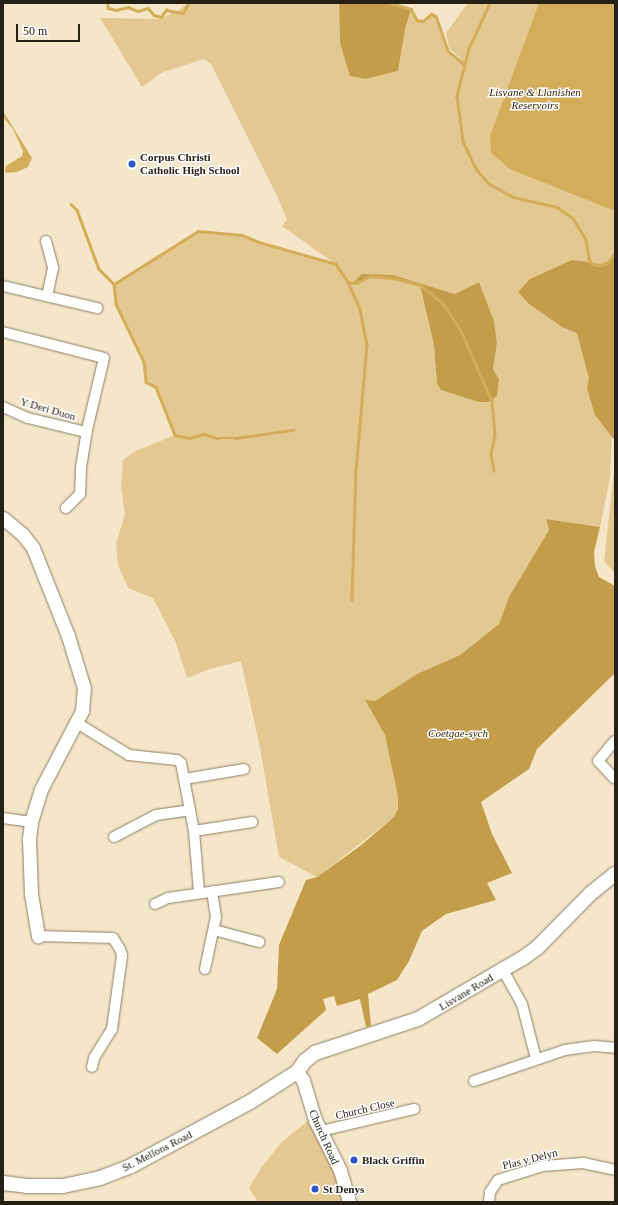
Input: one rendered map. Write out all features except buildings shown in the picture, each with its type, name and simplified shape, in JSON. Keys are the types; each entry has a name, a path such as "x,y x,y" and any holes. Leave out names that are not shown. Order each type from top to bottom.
{"main road":[{"name":"Lisvane Road","path":"297,1072 305,1061 315,1052 418,1019 503,970 536,948 590,894 615,874"},
{"name":"St. Mellons Road","path":"3,1183 27,1186 63,1186 118,1171 235,1111 297,1072"}],"street":[{"path":"46,241 52,268 47,296"},
{"path":"3,286 97,308"},
{"path":"3,332 104,358 86,432 80,494 66,508"},
{"name":"Y Deri Duon","path":"3,407 28,418 86,432"},
{"path":"3,518 23,535 32,548 68,636 84,688 83,704 77,723 40,789 31,822 29,839 31,894 38,936 114,938 122,956 112,1029 94,1058 92,1067"},
{"path":"77,723 129,755 177,760 183,768 194,831 199,892"},
{"path":"614,778 598,761 615,741"},
{"path":"185,779 244,769"},
{"path":"114,837 156,815 190,810"},
{"path":"3,818 31,822"},
{"path":"194,831 252,822"},
{"path":"155,904 168,898 199,892 279,882"},
{"path":"205,969 216,917 212,890"},
{"path":"214,930 259,942"},
{"path":"503,970 522,1004 536,1059"},
{"path":"474,1081 536,1059 582,1047 615,1048"},
{"name":"Church Road","path":"297,1072 303,1080 321,1131 340,1170 349,1202"},
{"name":"Church Close","path":"321,1131 414,1109"},
{"name":"Plas y Delyn","path":"489,1202 490,1192 498,1180 543,1166 583,1162 615,1170"}],"green space":[{"path":"188,3 339,3 340,43 345,56 366,79 398,71 405,30 411,9 417,20 423,21 431,14 436,16 448,51 460,62 461,59 449,48 446,33 468,3 615,3 615,256 607,265 594,266 612,428 610,478 600,527 546,519 549,530 499,624 460,655 417,674 375,702 365,700 385,735 398,797 398,809 394,817 317,877 279,857 260,748 241,661 210,669 187,678 176,643 153,598 128,588 118,565 116,543 125,515 121,487 123,460 136,451 175,435 156,387 146,382 144,362 116,304 114,284 198,231 242,235 259,242 334,263 282,226 287,220 278,198 211,64 204,59 161,73 142,87 100,18 159,19 178,11","holes":["393,275 455,294 479,282 494,321 497,343 493,369 499,379 496,396 466,397 441,390 437,384 434,345 420,285 394,278 370,276"]},
{"path":"339,3 390,3 411,9 405,30 398,71 366,79 350,76 340,43"},
{"path":"615,256 615,441 595,415 587,388 589,378 577,333 562,327 528,303 518,292 530,279 572,260 588,262 599,267 607,265"},
{"path":"362,274 393,275 455,294 479,282 494,321 497,343 493,369 499,379 497,396 488,402 479,402 441,390 437,384 434,345 420,285 394,278 371,276 353,283"},
{"path":"615,462 615,574 604,561"},
{"name":"Coetgae-sych","path":"546,519 600,527 594,552 595,566 599,577 615,586 615,673 537,749 529,769 481,802 492,834 512,873 487,883 496,900 446,914 422,931 409,961 397,980 368,994 371,1026 366,1027 360,999 337,1006 334,996 323,999 326,1010 277,1054 257,1038 277,989 279,945 306,880 317,877 360,846 394,817 398,809 398,797 385,735 365,700 375,701 417,674 460,655 499,624 509,597 549,530"},
{"path":"310,1119 333,1166 345,1202 258,1202 249,1188 261,1168 281,1143"}],"shaded area":[{"name":"Lisvane & Llanishen Reservoirs","path":"539,3 615,3 615,211 510,169 491,153 490,136"},
{"path":"3,111 32,158 28,167 17,172 6,173 5,170 6,166 22,156 23,151 13,129 3,117"}],"waterway":[{"path":"86,3 94,3"},
{"path":"108,3 108,8 116,10 128,7 138,11 148,8 154,15 161,17 166,10 183,13 188,3"},
{"path":"390,3 411,9 417,20 423,21 431,14 436,16 448,51 464,64"},
{"path":"490,3 469,49 457,96 463,141 475,167 488,183 513,197 557,207 573,218 586,240 589,259 592,264 601,265 608,262 615,253"},
{"path":"71,204 77,210 99,269 114,284 198,231 242,235 259,242 336,264 348,282 360,309 367,345 356,470 352,600"},
{"path":"348,282 357,283 370,276 394,278 420,285 443,303 461,331 492,401 495,435 491,454 494,471"},
{"path":"114,284 116,304 144,362 146,382 156,387 175,435 189,438 204,434 217,438 235,438 293,430"}],"place":[{"name":"Corpus Christi Catholic High School","path":"132,164"},
{"name":"Black Griffin","path":"354,1160"},
{"name":"St Denys","path":"315,1189"}]}
